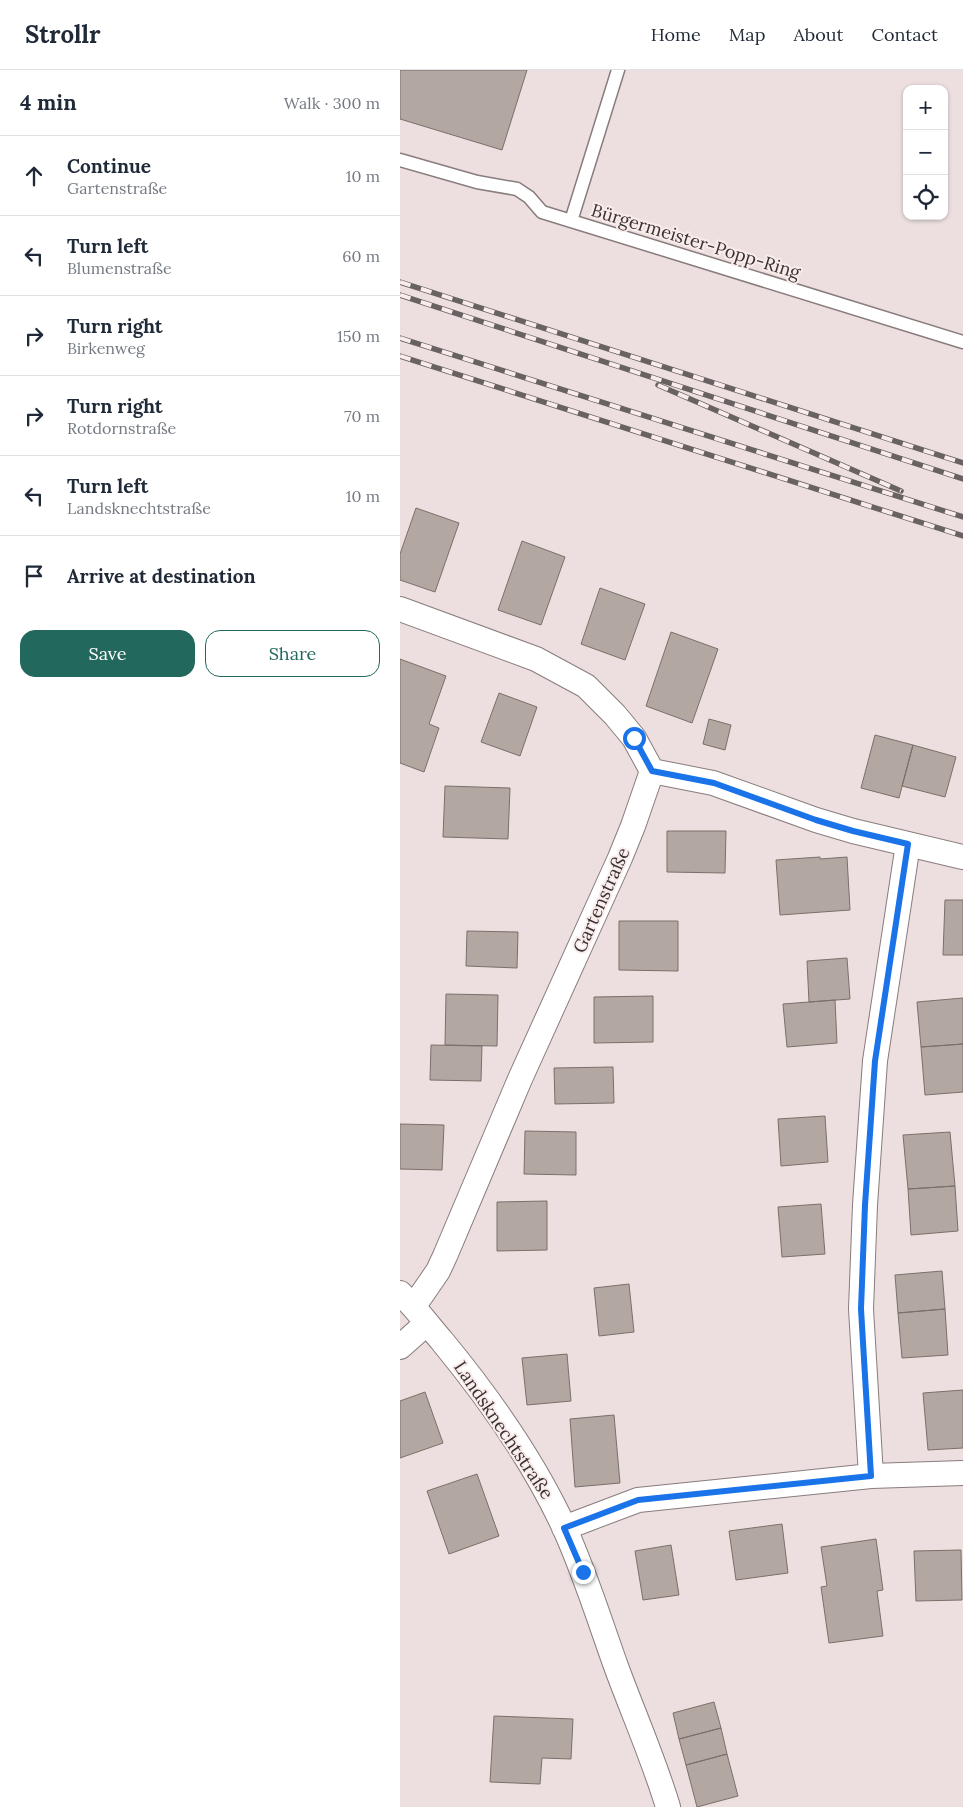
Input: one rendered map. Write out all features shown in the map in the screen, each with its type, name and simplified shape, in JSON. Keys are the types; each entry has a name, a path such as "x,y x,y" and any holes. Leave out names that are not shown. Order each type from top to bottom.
{"street":[{"path":"400,609 536,658 586,686 615,715 634,738 652,771 714,783 816,820 853,831 963,857"},
{"name":"Gartenstraße","path":"400,1347 414,1307 441,1264 520,1079 620,858 652,771"},
{"path":"871,1476 861,1309 865,1205 875,1061 908,844"},
{"name":"Landsknechtstraße","path":"414,1307 468,1372 543,1485 583,1572 617,1670 660,1779 668,1807"},
{"path":"564,1528 638,1500 871,1476 963,1473"}],"lane":[{"name":"Bürgermeister-Popp-Ring","path":"618,70 570,221 963,342"},
{"path":"400,160 477,182 517,189 529,198 542,212 570,221"}],"building":[{"path":"400,70 527,70 502,150 400,119"},
{"path":"416,508 459,523 435,592 400,580 400,554"},
{"path":"522,541 565,557 541,625 498,610"},
{"path":"600,588 645,604 625,660 581,644"},
{"path":"671,632 718,649 692,723 646,706"},
{"path":"400,659 446,676 429,724 439,728 424,772 400,763"},
{"path":"499,693 537,707 520,756 481,742"},
{"path":"709,719 731,725 725,750 703,744"},
{"path":"875,735 913,745 899,798 861,788"},
{"path":"913,745 956,757 945,797 902,786"},
{"path":"445,786 510,788 508,839 443,837"},
{"path":"667,831 726,831 725,873 667,872"},
{"path":"820,857 820,859 847,857 850,910 780,915 776,860"},
{"path":"945,900 963,900 963,955 943,955"},
{"path":"619,921 678,921 678,971 619,970"},
{"path":"467,931 518,932 517,968 466,966"},
{"path":"847,958 850,999 809,1002 807,961"},
{"path":"446,994 498,995 497,1046 445,1045"},
{"path":"653,996 653,1042 594,1043 594,997"},
{"path":"963,998 963,1044 921,1047 917,1002"},
{"path":"835,1000 837,1043 787,1047 783,1004"},
{"path":"963,1044 963,1092 925,1095 921,1047"},
{"path":"431,1045 482,1046 481,1081 430,1080"},
{"path":"613,1067 614,1103 555,1104 554,1068"},
{"path":"825,1116 828,1162 781,1166 778,1119"},
{"path":"400,1124 444,1125 442,1170 400,1169"},
{"path":"525,1131 576,1132 576,1175 524,1174"},
{"path":"950,1132 955,1186 908,1189 903,1135"},
{"path":"955,1186 958,1231 911,1235 908,1189"},
{"path":"547,1201 547,1250 497,1251 497,1202"},
{"path":"821,1204 825,1254 782,1257 778,1207"},
{"path":"942,1271 945,1309 898,1313 895,1275"},
{"path":"629,1284 634,1332 599,1336 594,1288"},
{"path":"945,1309 948,1355 902,1358 898,1313"},
{"path":"567,1354 571,1401 527,1405 522,1358"},
{"path":"963,1390 963,1448 928,1450 923,1393"},
{"path":"425,1392 443,1443 400,1458 400,1401"},
{"path":"614,1415 620,1483 575,1487 570,1419"},
{"path":"477,1474 499,1536 449,1554 427,1491"},
{"path":"782,1524 788,1573 736,1580 729,1531"},
{"path":"876,1539 883,1590 877,1591 883,1636 829,1643 821,1587 827,1586 821,1547"},
{"path":"671,1545 679,1595 643,1600 635,1551"},
{"path":"961,1550 962,1600 916,1601 914,1551"},
{"path":"714,1702 721,1728 679,1739 673,1713"},
{"path":"494,1716 573,1719 571,1759 542,1758 540,1784 490,1782"},
{"path":"721,1728 727,1754 686,1765 679,1739"},
{"path":"727,1754 738,1796 697,1807 686,1765"}],"railway":[{"path":"400,282 963,463"},
{"path":"400,295 963,479"},
{"path":"400,338 963,517"},
{"path":"400,356 963,536"},
{"path":"658,385 901,491"}],"route":[{"path":"583,1572 564,1528 638,1500 871,1476 861,1309 865,1205 875,1061 908,844 816,820 714,783 652,771 634,738"}]}
